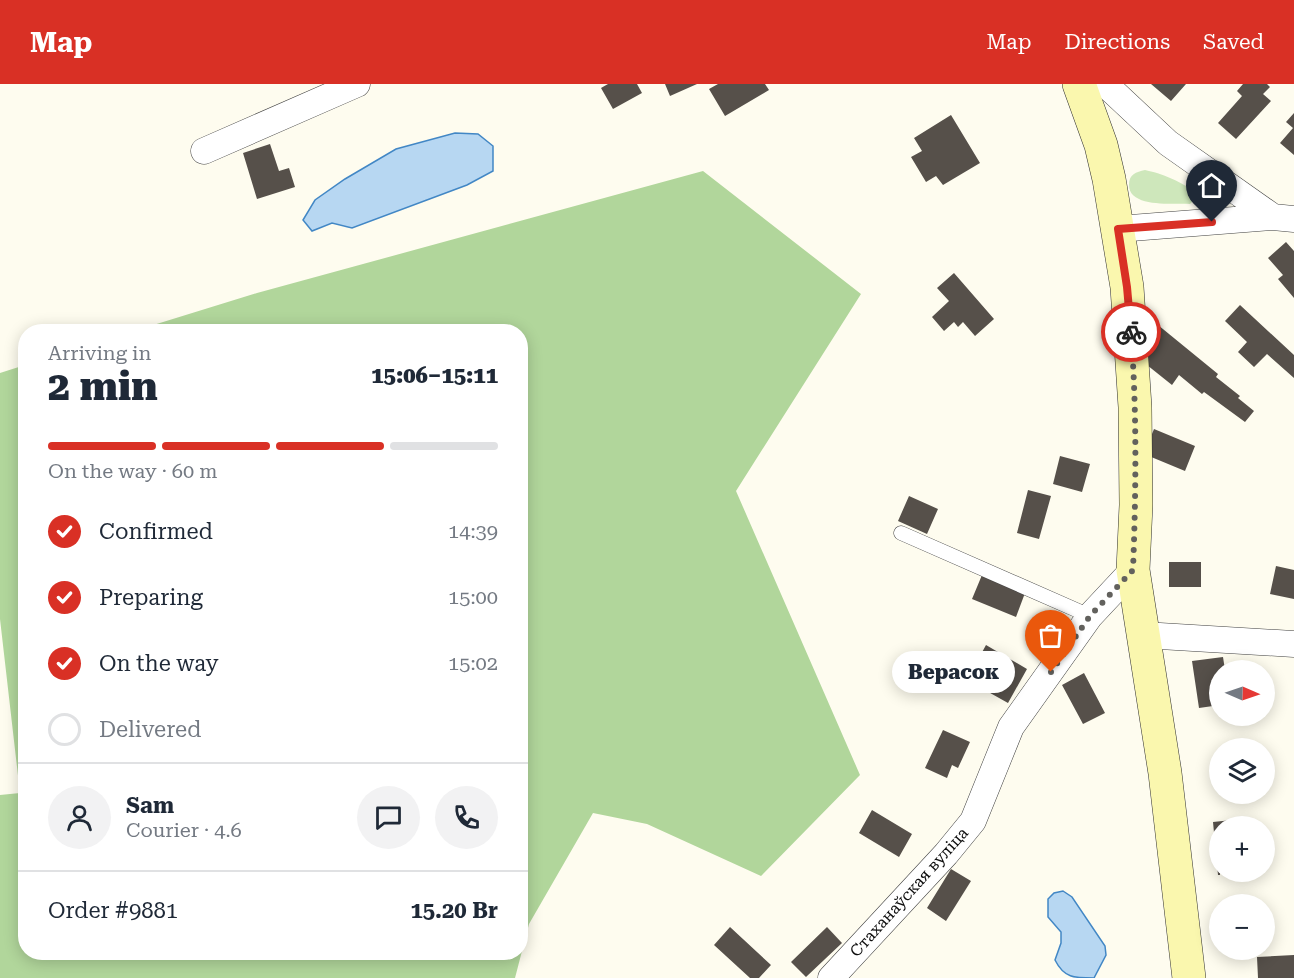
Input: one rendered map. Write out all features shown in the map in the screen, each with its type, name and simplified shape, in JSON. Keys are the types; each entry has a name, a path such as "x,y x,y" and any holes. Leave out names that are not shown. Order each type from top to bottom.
{"street":[{"path":"204,151 357,84"},
{"path":"1078,84 1101,145 1127,287 1135,407 1136,505 1133,570 1165,773 1189,978"},
{"path":"1105,84 1168,143 1283,218"},
{"path":"1118,229 1283,218"},
{"name":"Стаханаўская вуліца","path":"831,978 946,854 973,821 1011,727 1090,616 1133,570"},
{"path":"1143,635 1294,644"}],"lane":[{"path":"901,532 1090,616"}],"green space":[{"path":"1145,170 1179,182 1195,194 1194,200 1190,204 1163,204 1136,198 1131,192 1130,178"},
{"path":"703,171 861,294 736,491 860,775 761,876 647,824 593,813 528,928 528,324 157,324 257,293"},
{"path":"18,367 18,776 0,619 0,373"},
{"path":"18,793 18,960 520,960 515,978 0,978 0,795"}],"water":[{"path":"455,133 478,134 493,146 493,171 467,185 352,228 332,223 312,231 303,220 315,200 396,149"},
{"path":"1063,891 1072,897 1105,946 1106,955 1094,978 1070,976 1058,966 1055,960 1061,943 1061,932 1048,917 1048,899 1054,893"}],"building":[{"path":"608,84 637,84 642,93 613,109 601,88"},
{"path":"665,84 697,84 670,96"},
{"path":"718,84 765,84 769,90 725,116 709,89"},
{"path":"1151,84 1186,84 1171,101"},
{"path":"1243,84 1267,84 1270,87 1263,94 1271,101 1236,139 1218,123 1242,96 1237,91"},
{"path":"1294,113 1294,155 1280,143 1293,128 1286,122"},
{"path":"951,115 980,163 943,185 936,176 926,182 911,157 922,151 914,138"},
{"path":"270,144 279,171 289,168 295,187 257,199 243,153"},
{"path":"1286,242 1294,251 1294,298 1278,279 1283,275 1268,258"},
{"path":"954,273 994,319 975,336 963,322 958,327 954,322 944,331 932,317 949,301 937,288"},
{"path":"1240,305 1294,355 1294,378 1267,354 1254,367 1238,352 1247,342 1225,321"},
{"path":"1158,325 1218,374 1216,377 1240,396 1238,398 1254,411 1245,422 1204,392 1202,394 1179,375 1172,385 1142,361 1153,349 1144,342"},
{"path":"1154,429 1195,446 1185,471 1144,454"},
{"path":"1060,456 1090,464 1082,492 1053,484"},
{"path":"1028,490 1051,496 1039,539 1017,533"},
{"path":"909,496 938,509 927,534 898,521"},
{"path":"1169,562 1201,562 1201,587 1169,587"},
{"path":"1276,566 1294,570 1294,599 1270,594"},
{"path":"982,575 1025,593 1016,617 972,599"},
{"path":"986,645 1027,669 1008,703 967,680"},
{"path":"1223,657 1223,660 1209,660 1209,707 1199,708 1192,661"},
{"path":"1084,673 1105,713 1083,724 1062,685"},
{"path":"943,730 970,742 958,768 952,765 947,778 925,768"},
{"path":"872,810 912,834 899,857 859,833"},
{"path":"951,869 971,881 946,921 927,908"},
{"path":"730,927 771,965 759,978 750,978 714,945"},
{"path":"827,927 842,943 806,977 791,962"},
{"path":"1294,955 1294,978 1258,978 1257,960 1275,960 1275,956"}],"way so far":[{"path":"1051,672 1090,616 1133,570 1136,505 1135,407 1131,332"}],"place":[{"name":"Верасок","path":"1051,672"}],"route":[{"path":"1131,332 1118,229 1212,222"}]}
